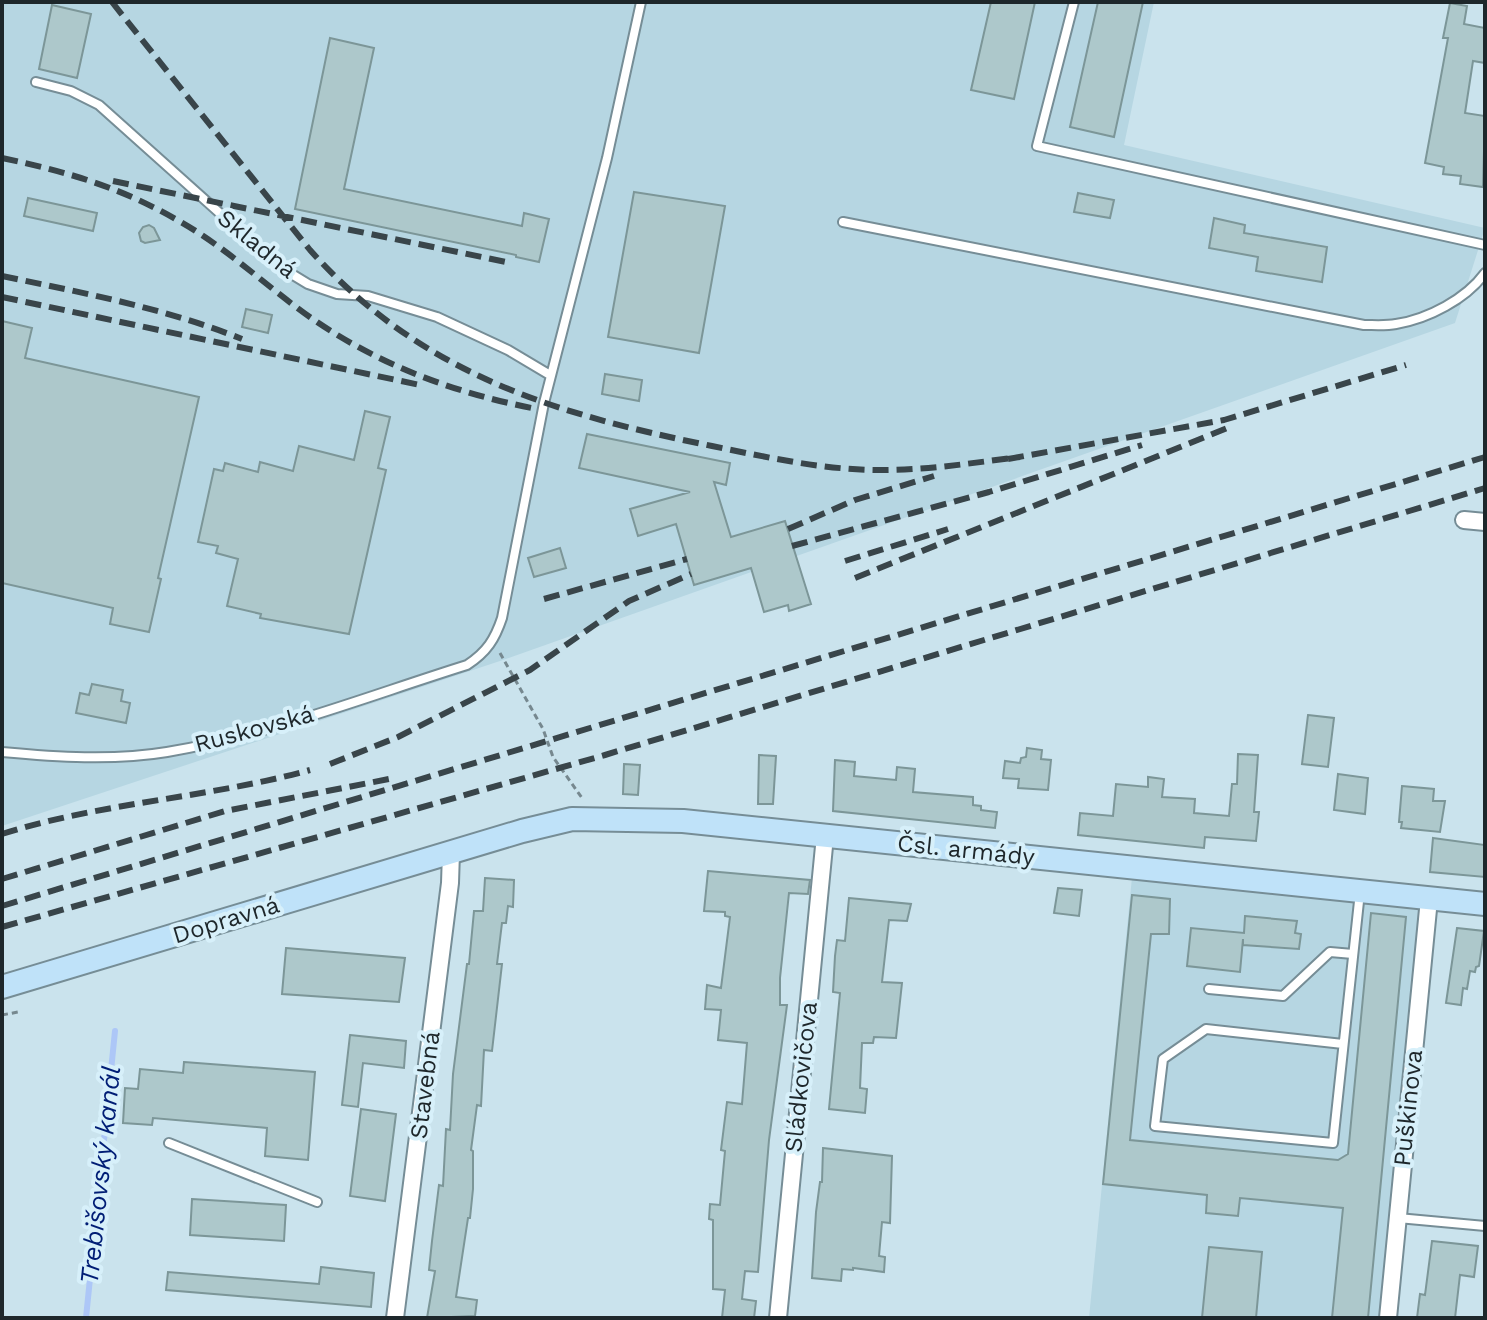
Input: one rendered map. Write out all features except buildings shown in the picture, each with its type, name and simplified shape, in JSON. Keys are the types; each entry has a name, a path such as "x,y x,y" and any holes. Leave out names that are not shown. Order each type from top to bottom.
{"street":[{"path":"1464,520 1485,522"},
{"name":"Čsl. armády","path":"451,852 572,819 683,821 1485,904"},
{"name":"Sládkovičova","path":"778,1318 825,836"},
{"name":"Dopravná","path":"2,987 451,852"},
{"name":"Stavebná","path":"395,1318 450,883 451,852"},
{"name":"Puškinova","path":"1388,1318 1429,899"}],"lane":[{"path":"491,644 502,618 550,375 607,158 641,2"},
{"path":"1074,2 1037,146 1485,245"},
{"name":"Skladná","path":"36,82 71,91 99,105 280,267 308,284 337,294 368,296 437,317 508,350 550,375"},
{"path":"843,222 1364,325 1396,324 1425,316 1463,295 1485,273"},
{"name":"Ruskovská","path":"2,752 104,757 165,752 221,741 467,665 482,656 491,644"},
{"path":"1343,1044 1206,1029 1163,1059 1155,1126 1333,1143 1360,891"},
{"path":"1209,989 1283,996 1330,952 1353,954"},
{"path":"169,1143 317,1202"},
{"path":"1398,1218 1485,1226"}],"path":[{"path":"491,644 505,658 522,688 553,757 598,818"},
{"path":"2,1015 18,1012"}],"shaded area":[{"path":"2,2 1154,2 1124,145 1485,228 1455,323 500,661 2,826"},
{"path":"1133,867 1429,899 1388,1318 1089,1318"}],"waterway":[{"name":"Trebišovský kanál","path":"86,1318 115,1031"}],"railway":[{"path":"112,2 310,250 353,293 397,328 444,358 545,403 598,419 793,462 892,470 1020,457"},
{"path":"2,158 93,182 157,209 215,244 317,322 395,365 450,387 537,409"},
{"path":"113,181 506,262"},
{"path":"2,276 153,310 242,339"},
{"path":"2,297 420,385"},
{"path":"1008,459 1224,420 1406,365"},
{"path":"855,578 1230,427"},
{"path":"792,546 989,492 1142,445"},
{"path":"2,906 1485,457"},
{"path":"788,529 855,500 934,476"},
{"path":"2,927 605,755 1485,488"},
{"path":"845,561 948,529"},
{"path":"544,599 687,559"},
{"path":"330,764 398,737 530,670 629,601 691,574"},
{"path":"2,834 79,814 310,770"},
{"path":"2,879 225,811 394,778"}]}
